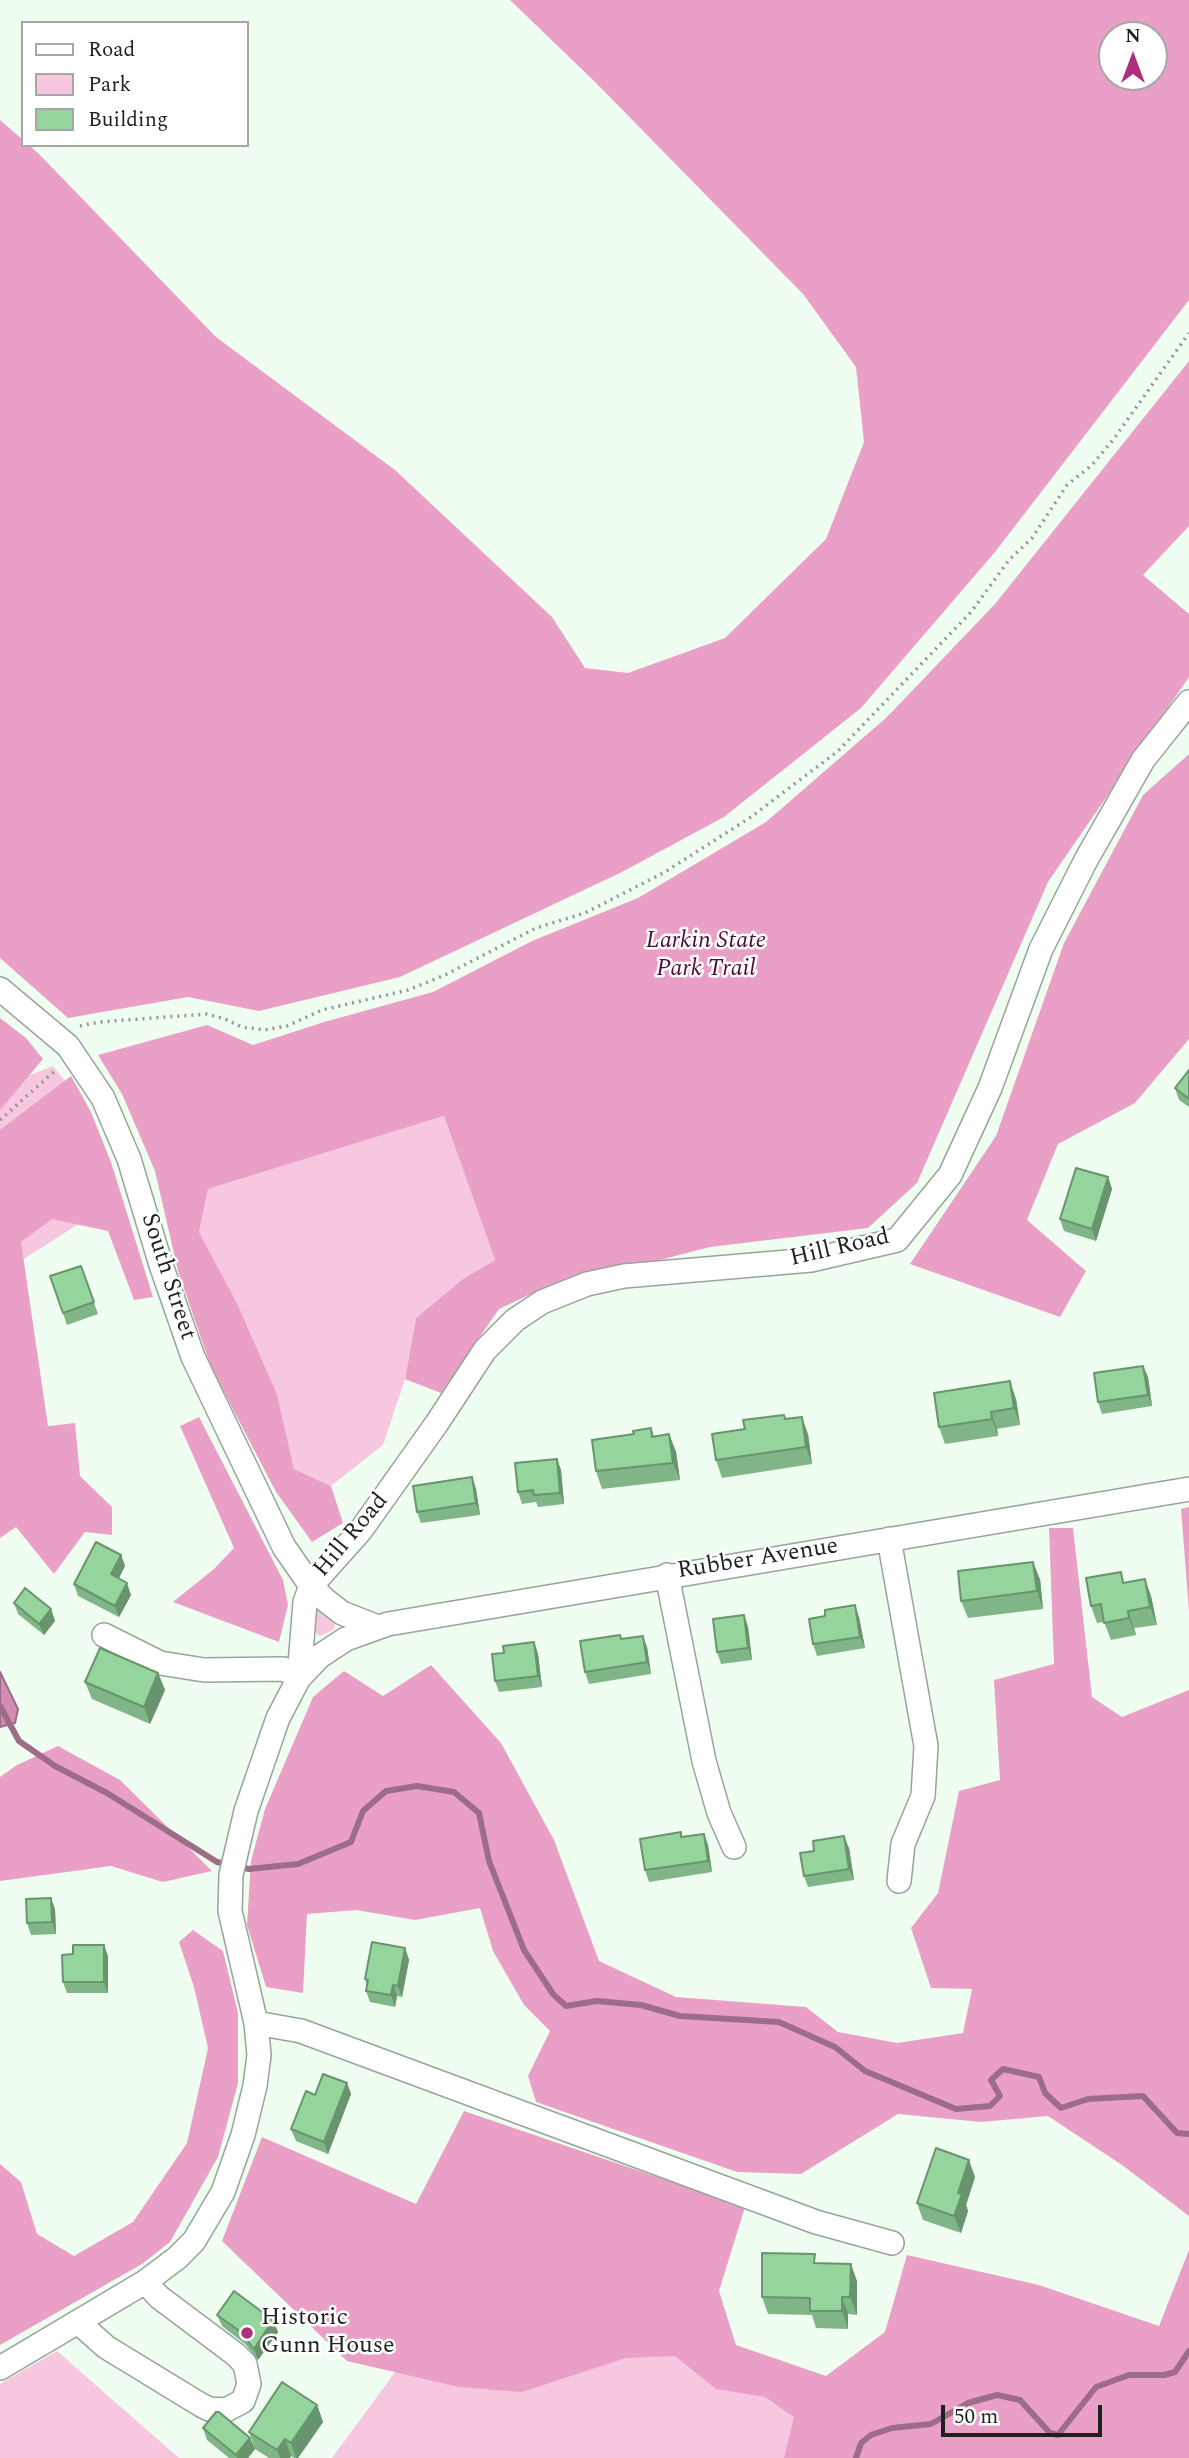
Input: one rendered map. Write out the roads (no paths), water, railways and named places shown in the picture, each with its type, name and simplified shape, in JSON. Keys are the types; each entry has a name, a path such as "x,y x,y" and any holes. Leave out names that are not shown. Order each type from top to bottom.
{"street":[{"name":"Hill Road","path":"311,1586 361,1530 390,1492 485,1350 514,1320 542,1302 587,1284 624,1276 811,1260 897,1240 950,1175 989,1088 1041,949 1086,860 1143,760 1189,702"},
{"name":"South Street","path":"0,989 57,1035 76,1056 103,1098 130,1159 192,1357 284,1547 311,1586 342,1613 378,1627"},
{"name":"Rubber Avenue","path":"299,1678 332,1647 378,1627 667,1575 1189,1489"},
{"path":"889,1539 926,1746 923,1796 903,1844 899,1881"},
{"path":"667,1575 704,1761 719,1813 734,1847"},
{"path":"0,2368 145,2282 194,2241 223,2192 243,2135 255,2086 259,2055 256,2023 232,1924 229,1897 233,1864 242,1824 267,1748 290,1692 299,1678 305,1602 311,1586"},
{"path":"104,1635 160,1663 204,1670 284,1669 299,1678"},
{"path":"256,2023 301,2031 816,2222 892,2244"},
{"path":"78,2322 106,2347 209,2409 226,2410 243,2402 249,2384 245,2364 159,2297 145,2282"}],"waterway":[{"path":"0,1706 19,1741 55,1766 107,1793 217,1862 249,1869 298,1864 351,1842 363,1811 386,1791 417,1786 454,1792 479,1813 489,1861 524,1950 553,1994 566,2006 597,2001 641,2005 680,2016 779,2022 835,2047 865,2071 956,2109 990,2106 1000,2096 991,2080 1003,2069 1039,2077 1045,2093 1061,2108 1088,2099 1143,2096 1177,2133 1189,2134"},
{"path":"856,2458 861,2443 871,2435 892,2428 931,2424 968,2403 997,2395 1020,2400 1050,2433 1058,2435 1096,2387 1129,2375 1164,2375 1175,2372 1189,2351"}],"place":[{"name":"Historic Gunn House","path":"247,2333"}],"park label":[{"name":"Larkin State Park Trail","path":"706,956"}]}
